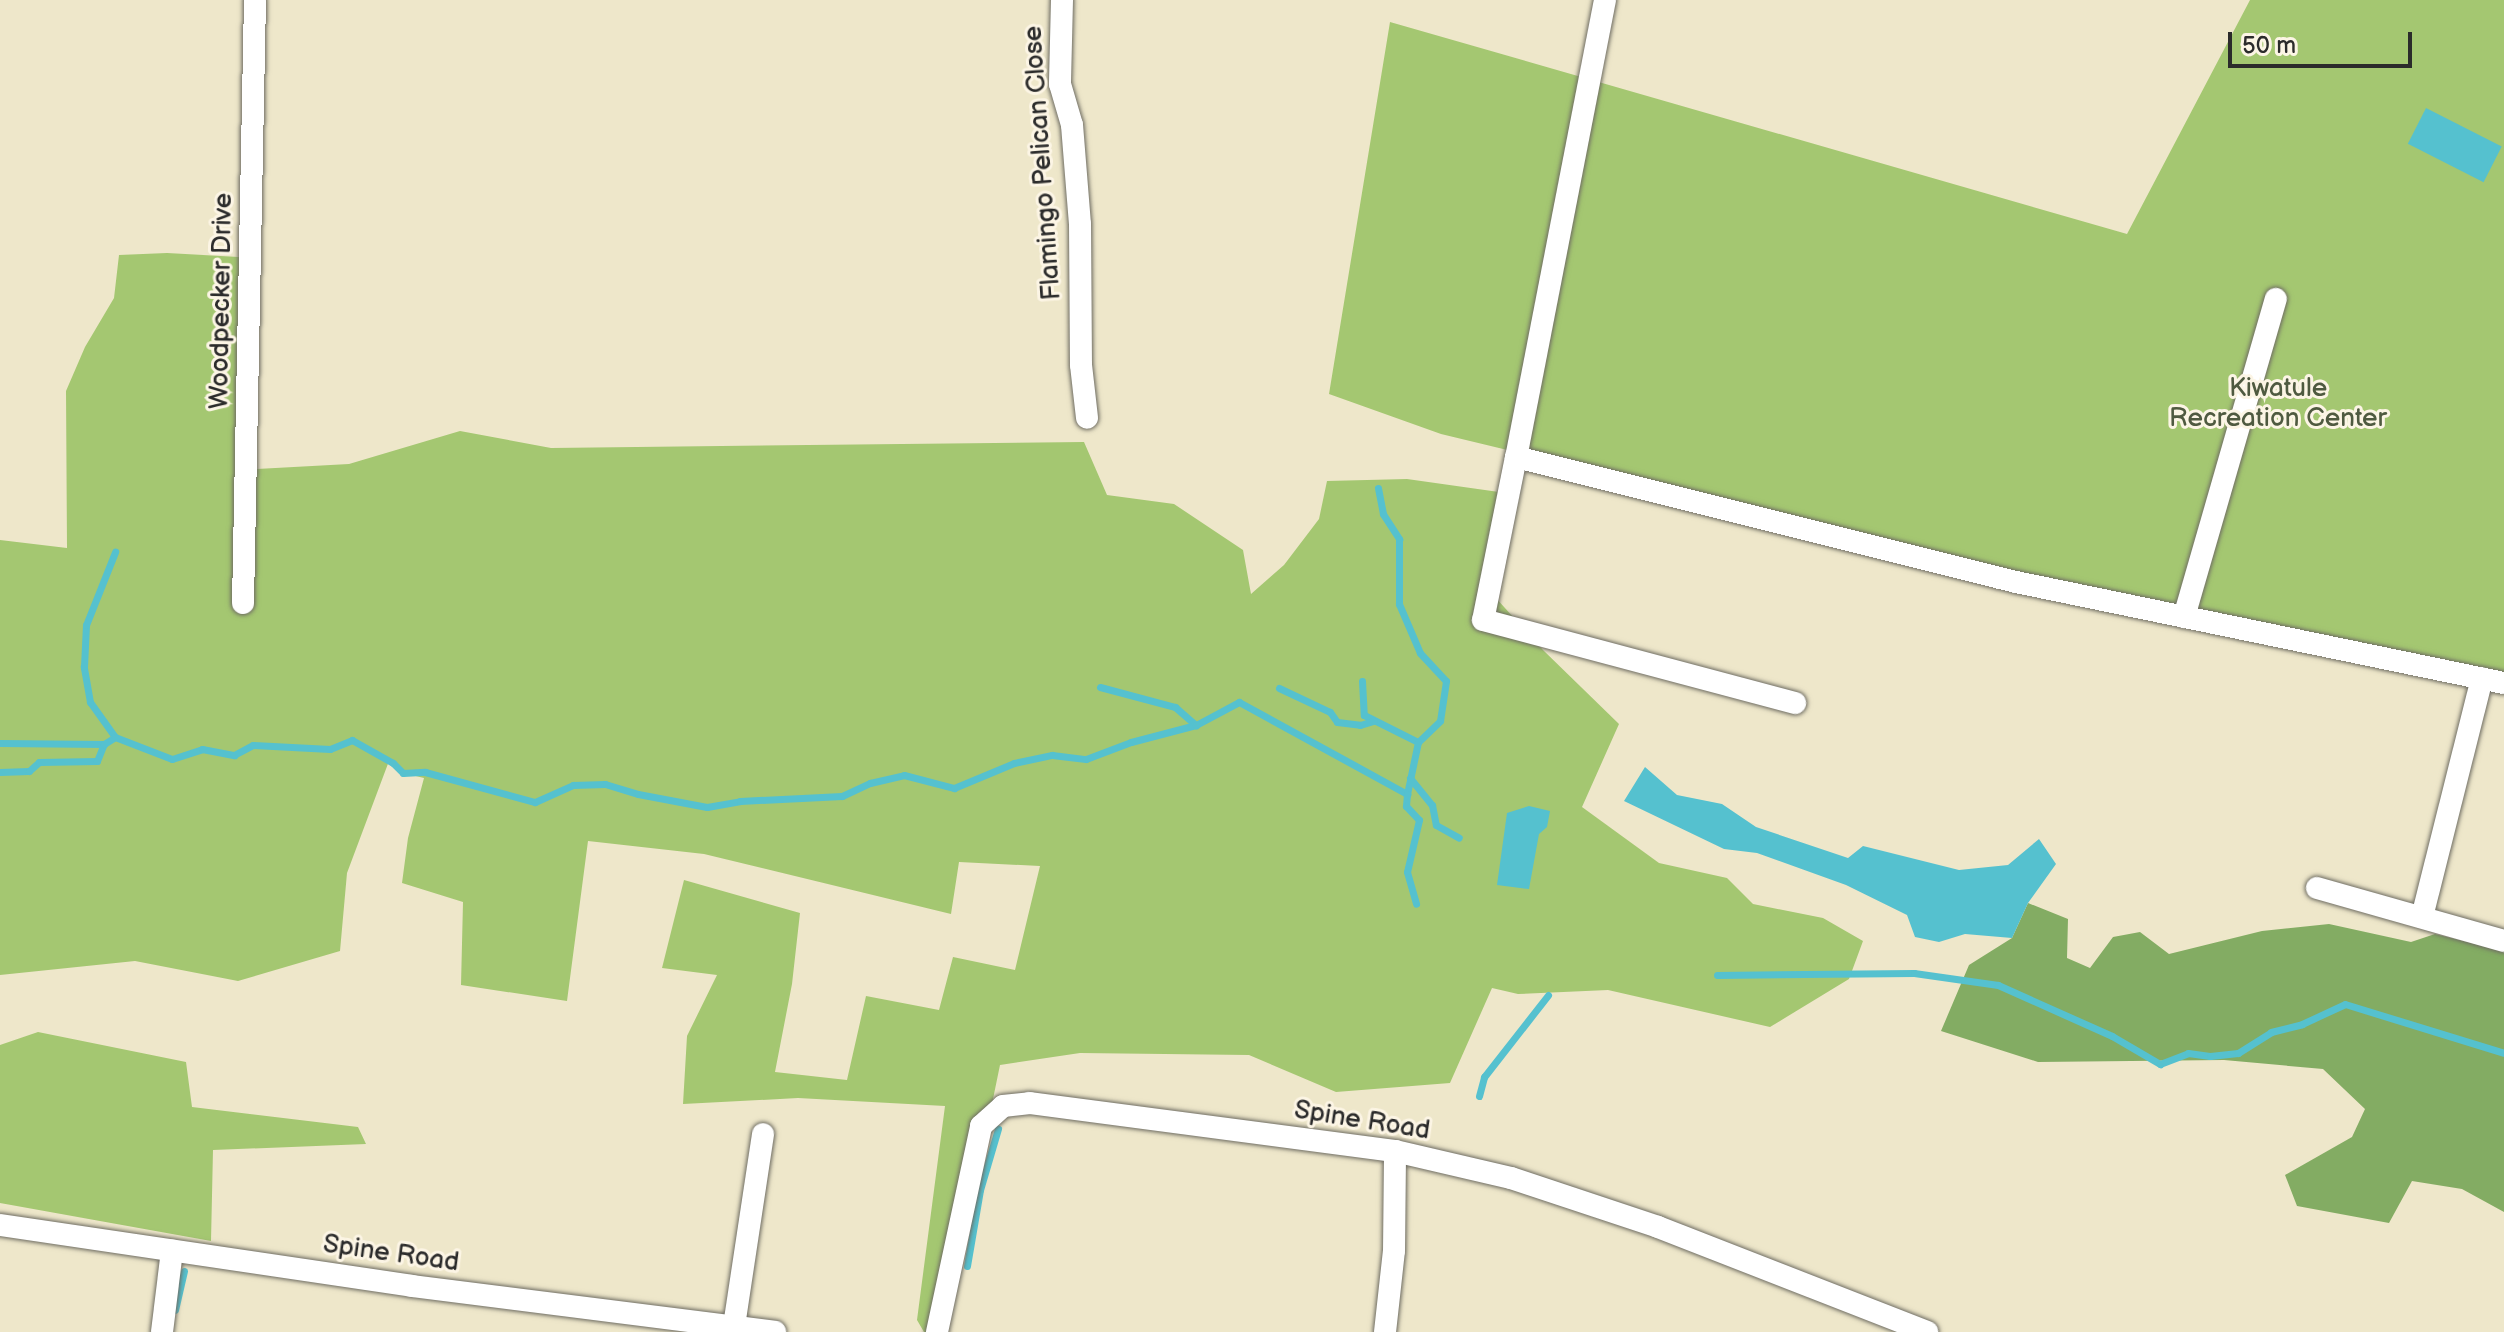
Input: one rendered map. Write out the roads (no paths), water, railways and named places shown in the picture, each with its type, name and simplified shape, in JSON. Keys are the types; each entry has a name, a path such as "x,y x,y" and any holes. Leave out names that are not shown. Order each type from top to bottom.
{"street":[{"name":"Woodpecker Drive","path":"243,603 255,0"},
{"path":"1605,0 1483,620 1795,703"},
{"name":"Flamingo Pelican Close","path":"1061,1 1060,84 1073,139 1080,224 1081,365 1087,418"},
{"path":"2184,617 2276,299"},
{"path":"1516,457 2016,582 2493,680 2422,917"},
{"path":"2317,888 2504,941"},
{"name":"Spine Road","path":"937,1332 975,1139 981,1126 1003,1106 1030,1103 1395,1151 1511,1178 1658,1227 1927,1332"},
{"path":"734,1326 763,1134"},
{"path":"1385,1332 1394,1251 1395,1151"},
{"name":"Spine Road","path":"0,1225 775,1332"},
{"path":"162,1332 172,1251"}],"water":[{"path":"2426,108 2502,147 2484,182 2408,144"},
{"path":"1645,767 1677,795 1722,804 1756,827 1848,858 1863,846 1959,870 2008,865 2039,839 2056,864 2028,903 2012,938 1965,934 1939,942 1915,937 1907,915 1846,885 1757,853 1724,849 1624,801"},
{"path":"1529,806 1550,811 1547,827 1539,834 1529,889 1497,885 1507,813"}],"waterway":[{"path":"1378,488 1383,514 1399,539 1399,604 1420,653 1446,681 1440,721 1418,742"},
{"path":"115,552 86,625 84,667 90,702 115,737"},
{"path":"1362,681 1364,715 1418,742 1407,794"},
{"path":"1100,687 1175,707 1196,725"},
{"path":"1279,688 1330,712 1337,722 1360,725 1373,721"},
{"path":"0,772 29,771 39,762 97,761 104,744 115,737 172,759 202,749 234,755 253,745 330,749 352,740 393,763 403,773 425,772 535,802 573,785 605,784 638,794 707,807 740,801 842,796 870,783 904,775 954,788 1014,763 1052,755 1086,759 1131,742 1196,725 1239,702 1407,794 1406,806 1419,820 1407,872 1416,904"},
{"path":"0,743 104,744"},
{"path":"1410,778 1432,805 1436,825 1459,838"},
{"path":"1717,975 1914,973 1998,985 2112,1036 2160,1064 2188,1053 2210,1056 2238,1053 2271,1032 2302,1024 2345,1004 2504,1053"},
{"path":"1479,1096 1484,1077 1548,995"},
{"path":"967,1266 980,1190 998,1129"},
{"path":"175,1310 184,1271"}],"park label":[{"name":"Kiwatule Recreation Center","path":"2278,404"}]}
